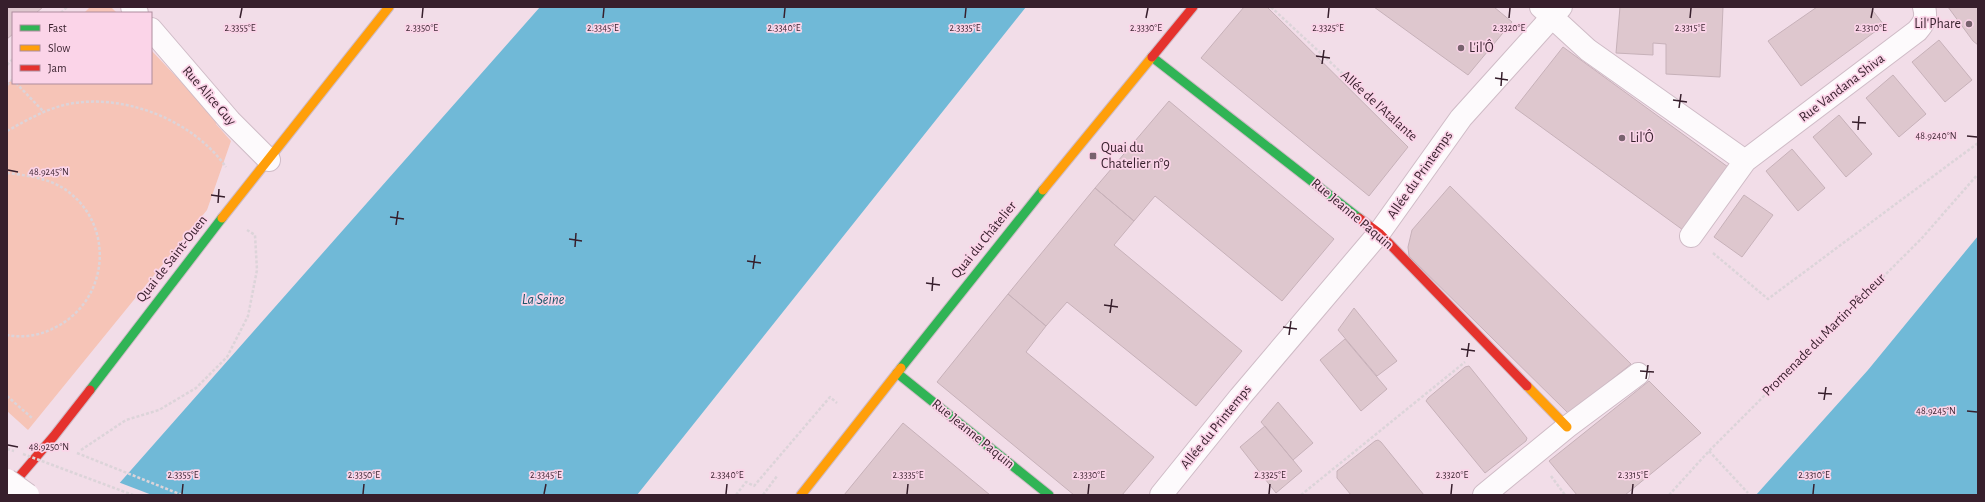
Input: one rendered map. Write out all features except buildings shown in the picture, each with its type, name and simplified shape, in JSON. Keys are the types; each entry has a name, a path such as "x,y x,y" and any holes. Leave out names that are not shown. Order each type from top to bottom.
{"street":[{"name":"Quai de Saint-Ouen","path":"7,491 54,436 225,214 390,7"},
{"name":"Quai du Châtelier","path":"801,495 991,253 1193,7"},
{"name":"Rue Vandana Shiva","path":"1691,236 1745,161 1917,31 1924,23 1926,15 1924,7"},
{"name":"Allée du Printemps","path":"1161,495 1240,397 1379,233 1461,118 1552,10"},
{"path":"1552,10 1588,50 1745,161"},
{"name":"Rue Alice Guy","path":"152,30 230,121 269,160"},
{"name":"Rue Jeanne Paquin","path":"1152,57 1379,233 1567,427"},
{"name":"Rue Jeanne Paquin","path":"897,373 1049,495"},
{"path":"1484,495 1567,427 1638,374"},
{"path":"7,480 28,495"}],"path":[{"name":"Allée de l'Atalante","path":"1271,7 1386,114 1434,155"},
{"path":"17,84 43,111"},
{"path":"7,131 43,111 74,103 107,102 138,107 184,128 207,145 226,167 222,173"},
{"path":"1691,236 1768,299 1978,143"},
{"path":"7,173 38,178 62,188 82,206 95,226 100,250 100,267 95,284 80,310 62,324 41,334 16,337 7,335"},
{"name":"Promenade du Martin-Pêcheur","path":"1669,495 1709,451 1922,238 1978,174"},
{"path":"77,453 126,420 159,410 196,388 227,357 248,316 257,270 255,235 225,214"},
{"path":"1301,495 1487,344"},
{"path":"7,396 54,436 77,453 182,495"},
{"path":"736,495 746,482 754,486 830,397 860,419"},
{"path":"7,449 133,495"},
{"path":"1709,451 1748,493"}],"shaded area":[{"path":"90,7 111,7 116,12 85,12"},
{"path":"152,51 218,121 216,124 231,141 207,210 28,430 7,411 7,84 12,80 12,84 152,84"}],"water":[{"name":"La Seine","path":"540,7 1026,7 637,495 109,495"},
{"path":"1978,236 1978,495 1756,495 1868,370"}],"pier":[{"path":"118,482 152,495 107,495"}],"traffic: fast":[{"path":"1152,57 1359,218"},
{"path":"901,368 1043,190"},
{"path":"90,390 222,218"},
{"path":"897,373 1049,495"}],"traffic: slow":[{"path":"222,218 389,7"},
{"path":"1043,190 1152,57"},
{"path":"801,495 901,368"},
{"path":"1527,386 1567,427"}],"traffic: jam":[{"path":"1152,57 1193,7"},
{"path":"1359,218 1379,233 1527,386"},
{"path":"7,491 54,436 90,390"}],"place":[{"name":"Lil'Phare","path":"1969,24"},
{"name":"L'il'Ô","path":"1461,48"},
{"name":"Lil'Ô","path":"1622,138"},
{"name":"Quai du Chatelier n°9","path":"1093,156"}]}
